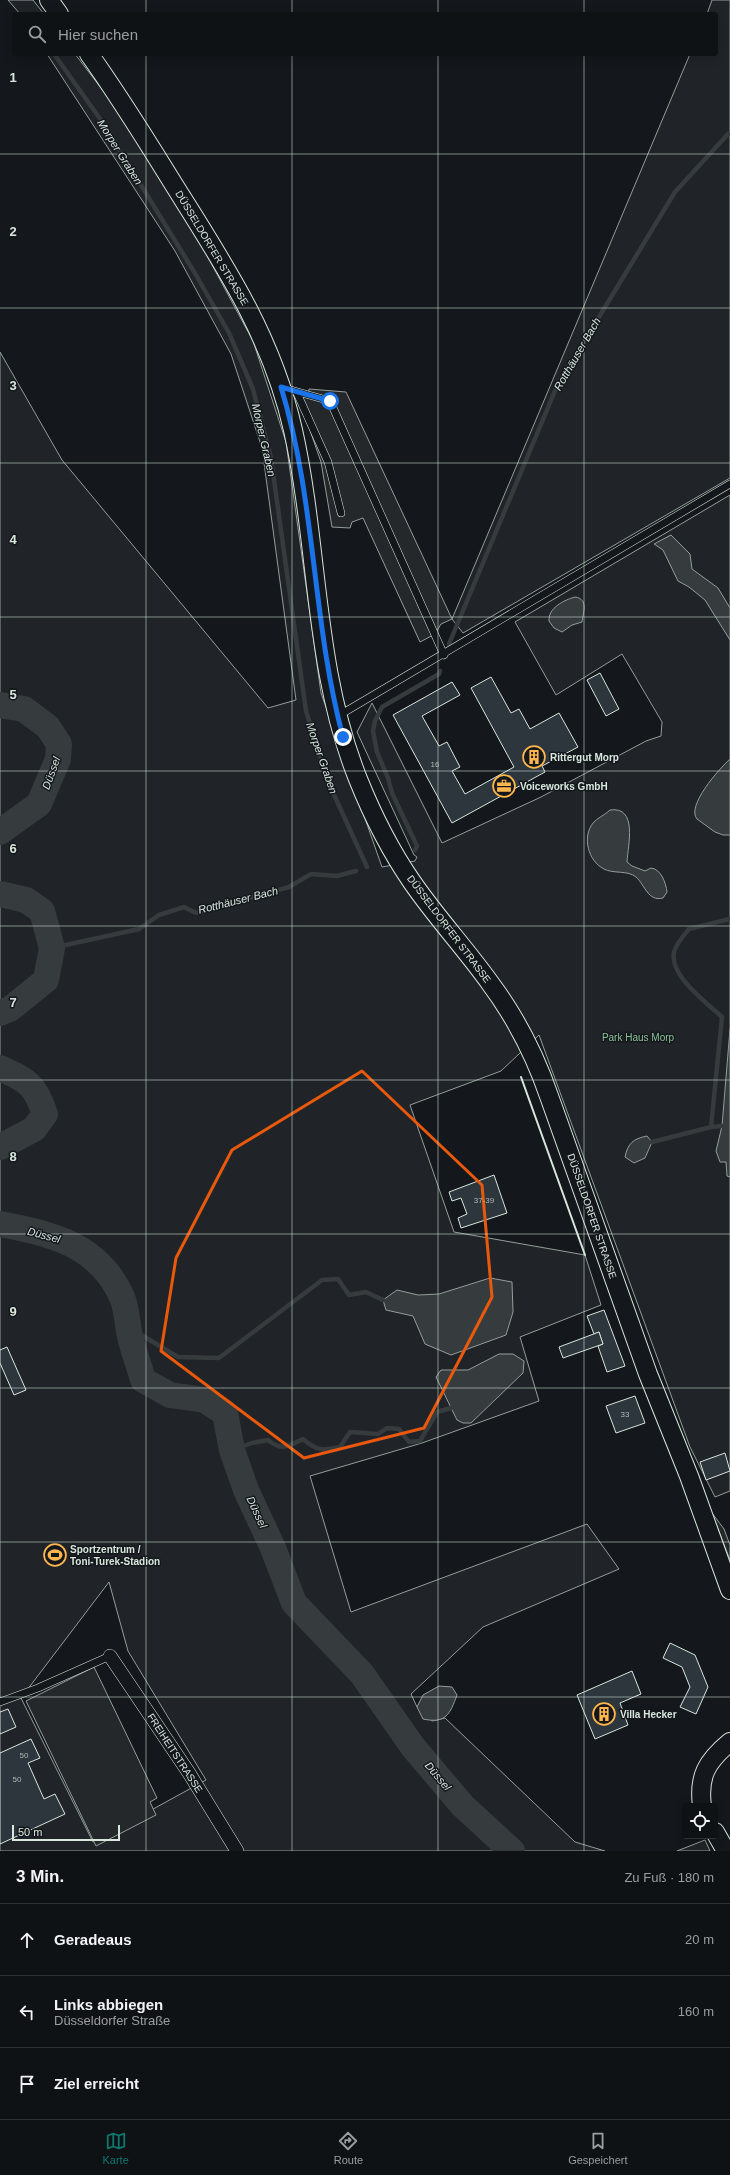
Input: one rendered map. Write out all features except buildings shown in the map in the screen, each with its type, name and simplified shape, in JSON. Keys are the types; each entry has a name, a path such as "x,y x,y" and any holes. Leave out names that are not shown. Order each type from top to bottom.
{"main road":[{"path":"49,0 58,12"},
{"name":"DÜSSELDORFER STRASSE","path":"90,56 127,110 236,284 289,390 322,640 338,716 359,781 394,853 426,901 491,984 516,1022 532,1052 648,1374 689,1476 730,1590"},
{"path":"702,1803 702,1780 707,1767 715,1756 730,1742"},
{"path":"718,1837 726,1851"}],"street":[{"name":"FREIHEITSTRASSE","path":"110,1656 189,1773 237,1851"}],"lane":[{"path":"289,390 328,462 341,513"},
{"path":"289,390 330,401 444,655"},
{"path":"338,716 444,655 730,484"},
{"path":"0,1702 38,1688 110,1656"}],"highlighted area":[{"path":"362,1071 482,1185 492,1297 424,1428 304,1458 161,1351 176,1258 232,1150"}],"green space":[{"path":"8,0 33,0 42,12 18,12"},
{"path":"712,0 730,0 730,478 463,633 452,619 689,56 718,56 718,12 708,12"},
{"name":"Park Haus Morp","path":"48,56 77,56 114,105 197,237 253,341 286,442 321,693 382,867 415,861 417,857 414,855 357,732 372,703 442,843 541,797 646,741 661,736 662,722 622,654 556,695 515,622 730,495 730,1491 715,1497 690,1447 539,1035 501,1071 410,1105 454,1232 585,1255 601,1305 520,1337 539,1401 422,1443 310,1476 351,1612 587,1524 619,1569 483,1627 411,1694 417,1707 432,1721 445,1718 575,1842 605,1851 0,1851 0,352 62,460 268,708 296,700 262,448 231,354 175,251","holes":["109,1582 128,1651 206,1780 93,1842 21,1698"]},
{"path":"705,1840 710,1851 677,1851"}],"shaded area":[{"path":"309,389 346,392 452,619 441,624 435,634 420,642 363,518 352,522 350,528 332,527 321,462 297,393 308,396"},
{"path":"671,535 690,554 692,569 718,588 730,608 730,640 705,600 689,587 678,581 663,550 654,544"},
{"path":"575,597 582,600 584,603 582,622 572,625 562,632 554,628 549,621 551,612 562,602"},
{"path":"730,759 730,835 723,835 715,832 697,819 695,813 696,806 705,788"},
{"path":"610,810 619,810 625,814 628,820 629,837 627,862 632,866 645,871 651,868 658,871 664,881 667,892 663,898 658,899 650,895 639,880 633,875 604,869 594,860 588,848 588,835 593,823"},
{"path":"730,1029 730,1177 727,1176 726,1162 720,1162 716,1151 722,1126"},
{"path":"647,1136 652,1142 645,1158 634,1163 625,1157 632,1142"},
{"path":"490,1278 512,1282 513,1312 506,1335 451,1355 425,1344 413,1316 386,1310 383,1300 397,1290 418,1295 439,1294"},
{"path":"499,1354 513,1354 524,1361 523,1373 471,1423 463,1423 457,1420 436,1377 441,1370 468,1370"},
{"path":"712,1513 724,1529 730,1545 730,1560"},
{"path":"94,1667 157,1798 150,1802 156,1815 96,1846 26,1701"},
{"path":"439,1686 452,1687 457,1695 452,1707 442,1719 423,1719 417,1707 423,1695"}],"waterway":[{"name":"Morper Graben","path":"55,56 103,123 196,275 229,333 253,389 271,458 306,711 330,786 367,867"},
{"name":"Rotthäuser Bach","path":"449,644 557,386 675,192 728,134"},
{"name":"Rotthäuser Bach","path":"415,850 417,846 392,793 388,778 377,752 373,731 375,721 382,707 439,674 440,671"},
{"name":"Düssel","path":"0,705 24,709 48,727 59,744 58,759 39,804 0,832"},
{"name":"Rotthäuser Bach","path":"52,948 139,929 159,915 184,907 196,913 289,887 311,874 337,876 356,871"},
{"name":"Rotthäuser Bach","path":"0,894 26,900 42,911 52,948 46,980 10,1009 0,1013"},
{"path":"652,1142 711,1127 722,1017 699,997 683,979 677,970 674,961 674,952 678,943 689,929 730,919"},
{"name":"Düssel","path":"0,1068 24,1080 34,1090 45,1114 34,1129 0,1147"},
{"path":"711,1127 722,1126"},
{"name":"Düssel","path":"0,1224 55,1237 72,1244 87,1253 112,1279 122,1297 131,1341 143,1380 170,1395 205,1400 225,1413 232,1450 246,1490 273,1548 294,1603 362,1674 413,1747 463,1806 512,1851"},
{"path":"130,1335 143,1336 178,1357 219,1358 322,1280 338,1279 349,1295 366,1292 383,1300"},
{"path":"232,1450 252,1443 268,1440 273,1444 285,1447 303,1439 316,1448 329,1449 340,1447 350,1432 378,1434 387,1428 399,1429 409,1442 420,1441 437,1412 451,1408"}],"wall":[{"path":"521,1077 585,1255"}],"place":[{"name":"Rittergut Morp","path":"534,757"},
{"name":"Voiceworks GmbH","path":"504,786"},
{"name":"Sportzentrum / Toni-Turek-Stadion","path":"55,1555"},
{"name":"Villa Hecker","path":"604,1714"}],"route":[{"path":"330,401 297,393 281,387 288,408 298,452 322,640 334,702 343,737"}]}
